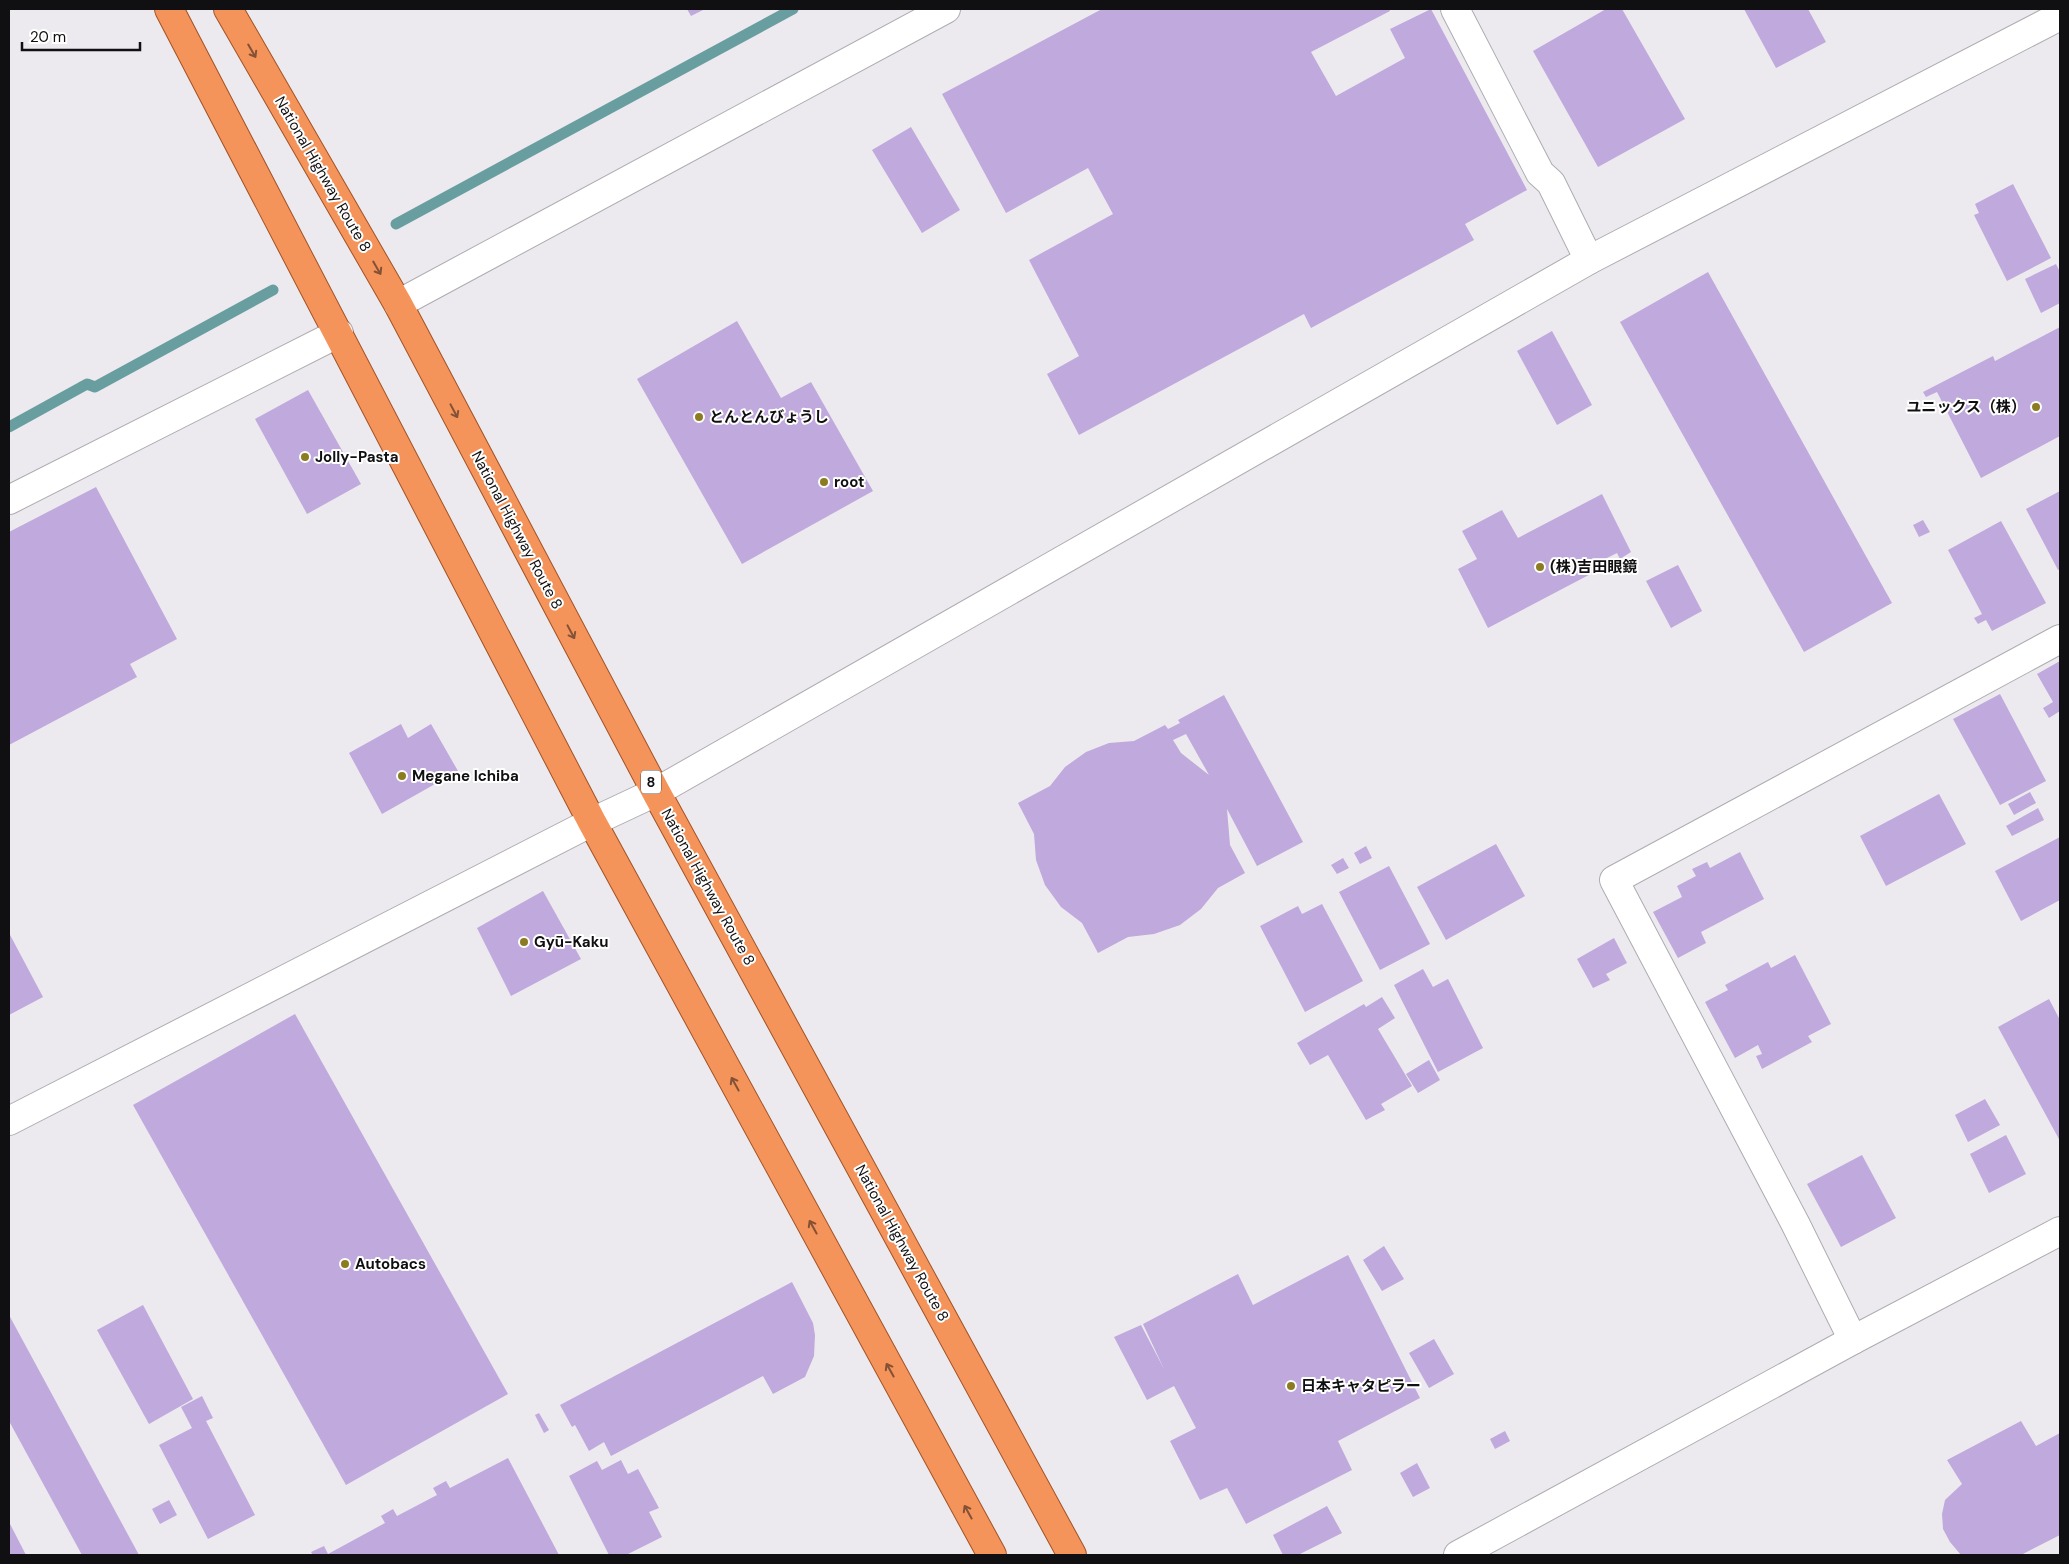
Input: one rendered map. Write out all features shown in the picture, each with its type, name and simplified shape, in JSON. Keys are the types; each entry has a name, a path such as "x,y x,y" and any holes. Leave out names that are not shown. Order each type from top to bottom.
{"highway":[{"path":"169,9 592,822 992,1555"},
{"name":"National Highway Route 8","path":"228,9 398,304 656,792 1072,1555"}],"street":[{"path":"398,304 946,9"},
{"path":"1455,9 1540,173 1550,183 1589,260"},
{"path":"9,1121 592,822 656,792 1589,260 2060,16"},
{"path":"9,500 339,333"},
{"path":"1853,1340 1795,1223 1614,880 2060,639"},
{"path":"1458,1555 1853,1340 2060,1231"}],"building":[{"path":"687,9 705,9 691,16"},
{"path":"1102,9 1389,9 1390,11 1311,52 1336,96 1405,58 1390,29 1431,9 1527,190 1465,224 1474,240 1311,328 1304,314 1079,435 1047,374 1079,356 1029,260 1113,214 1088,168 1006,213 942,94"},
{"path":"1606,9 1622,9 1685,119 1598,167 1533,51"},
{"path":"1744,9 1808,9 1826,42 1776,68"},
{"path":"911,127 960,210 922,233 872,150"},
{"path":"2013,184 2051,258 2007,281 1974,215 1979,213 1975,204"},
{"path":"2056,264 2060,272 2060,303 2041,313 2025,279"},
{"path":"1708,272 1892,603 1804,652 1620,322"},
{"path":"737,321 781,398 811,382 873,491 742,564 637,379"},
{"path":"2060,327 2060,436 1981,478 1937,392 1926,397 1923,392 1993,356 1995,361"},
{"path":"1552,331 1592,405 1557,425 1517,351"},
{"path":"308,390 361,484 307,514 255,419"},
{"path":"96,487 177,639 130,664 137,677 9,745 9,532"},
{"path":"2060,491 2060,569 2058,570 2026,509"},
{"path":"1602,494 1631,552 1620,559 1617,553 1601,561 1604,567 1488,628 1458,569 1477,559 1462,531 1502,510 1518,538"},
{"path":"1923,520 1930,532 1919,537 1913,525"},
{"path":"2001,521 2046,603 1992,631 1986,620 1978,624 1974,618 1982,614 1948,550"},
{"path":"1678,565 1702,611 1671,628 1646,581"},
{"path":"2060,661 2060,711 2049,718 2043,708 2053,702 2037,674"},
{"path":"2000,694 2046,781 2000,805 1953,719"},
{"path":"1224,695 1303,842 1257,866 1227,809 1230,845 1245,873 1218,888 1201,909 1180,925 1154,934 1128,937 1098,953 1082,923 1061,907 1045,885 1036,860 1034,834 1018,803 1050,786 1065,767 1086,752 1109,743 1134,741 1165,725 1168,729 1180,723 1178,720","holes":["1186,734 1209,775 1181,753 1173,740"]},
{"path":"401,724 408,738 431,724 458,771 382,814 349,753"},
{"path":"2030,792 2036,803 2014,815 2008,804"},
{"path":"1939,794 1966,844 1886,886 1860,836"},
{"path":"2038,808 2044,820 2012,836 2006,826"},
{"path":"2060,837 2060,900 2021,921 1995,871"},
{"path":"1496,844 1525,896 1446,940 1417,887"},
{"path":"1366,846 1372,858 1360,864 1354,853"},
{"path":"1740,852 1764,899 1701,932 1706,943 1678,958 1653,912 1682,897 1677,886 1696,876 1692,869 1707,862 1710,868"},
{"path":"1343,858 1349,868 1337,874 1331,865"},
{"path":"1389,866 1430,944 1380,970 1339,892"},
{"path":"543,891 581,959 511,996 477,928"},
{"path":"1322,904 1363,981 1305,1012 1260,926 1298,906 1302,914"},
{"path":"9,933 43,997 9,1015"},
{"path":"1614,938 1627,963 1606,974 1610,980 1593,988 1577,959"},
{"path":"1795,955 1831,1024 1808,1036 1812,1042 1762,1069 1756,1056 1762,1054 1758,1045 1735,1058 1705,1002 1728,990 1725,985 1768,962 1771,968"},
{"path":"1423,969 1433,987 1448,979 1483,1048 1438,1072 1394,985"},
{"path":"1382,997 1395,1018 1378,1029 1412,1086 1381,1104 1385,1110 1366,1120 1328,1055 1310,1065 1297,1043 1364,1004 1366,1007"},
{"path":"2049,999 2060,1020 2060,1141 1998,1027"},
{"path":"295,1014 508,1394 346,1485 133,1105"},
{"path":"1429,1060 1440,1080 1418,1093 1406,1074"},
{"path":"1985,1099 2000,1125 1968,1142 1955,1115"},
{"path":"2006,1135 2026,1174 1989,1193 1970,1154"},
{"path":"1862,1155 1896,1218 1841,1247 1807,1184"},
{"path":"1384,1246 1404,1279 1382,1291 1363,1260"},
{"path":"1348,1255 1420,1398 1338,1441 1352,1470 1246,1524 1227,1488 1200,1500 1170,1441 1196,1428 1174,1386 1147,1400 1114,1337 1141,1325 1164,1369 1143,1324 1238,1274 1253,1305"},
{"path":"792,1282 813,1323 815,1335 814,1356 805,1377 773,1394 763,1376 611,1456 604,1442 589,1451 575,1425 572,1427 560,1405"},
{"path":"143,1305 193,1399 149,1424 97,1330"},
{"path":"9,1315 139,1555 82,1555 9,1421"},
{"path":"1434,1339 1454,1374 1429,1388 1409,1353"},
{"path":"202,1396 213,1418 206,1421 255,1515 208,1539 159,1445 192,1428 181,1407"},
{"path":"539,1413 549,1430 544,1433 535,1415"},
{"path":"2021,1421 2036,1446 2060,1433 2060,1535 2021,1555 1961,1555 1950,1542 1943,1529 1942,1514 1945,1500 1962,1484 1947,1460"},
{"path":"1505,1431 1510,1441 1495,1449 1490,1439"},
{"path":"508,1458 559,1555 313,1555 311,1552 324,1546 328,1554 385,1523 381,1516 393,1509 397,1516 437,1495 433,1488 446,1481 450,1488"},
{"path":"621,1460 628,1474 638,1469 659,1508 649,1512 662,1537 626,1555 609,1555 569,1476 597,1461 602,1470"},
{"path":"1417,1463 1430,1488 1413,1497 1400,1473"},
{"path":"169,1500 177,1515 160,1524 152,1509"},
{"path":"1327,1506 1342,1533 1298,1555 1283,1555 1273,1535"},
{"path":"9,1522 26,1555 9,1555"}],"waterway":[{"path":"396,224 793,9"},
{"path":"9,427 87,384 95,387 273,290"}],"place":[{"name":"ユニックス（株）","path":"2036,407"},
{"name":"とんとんびょうし","path":"699,417"},
{"name":"Jolly-Pasta","path":"305,457"},
{"name":"root","path":"824,482"},
{"name":"(株)吉田眼鏡","path":"1540,567"},
{"name":"Megane Ichiba","path":"402,776"},
{"name":"Gyū-Kaku","path":"524,942"},
{"name":"Autobacs","path":"345,1264"},
{"name":"日本キャタピラー","path":"1291,1386"}]}
